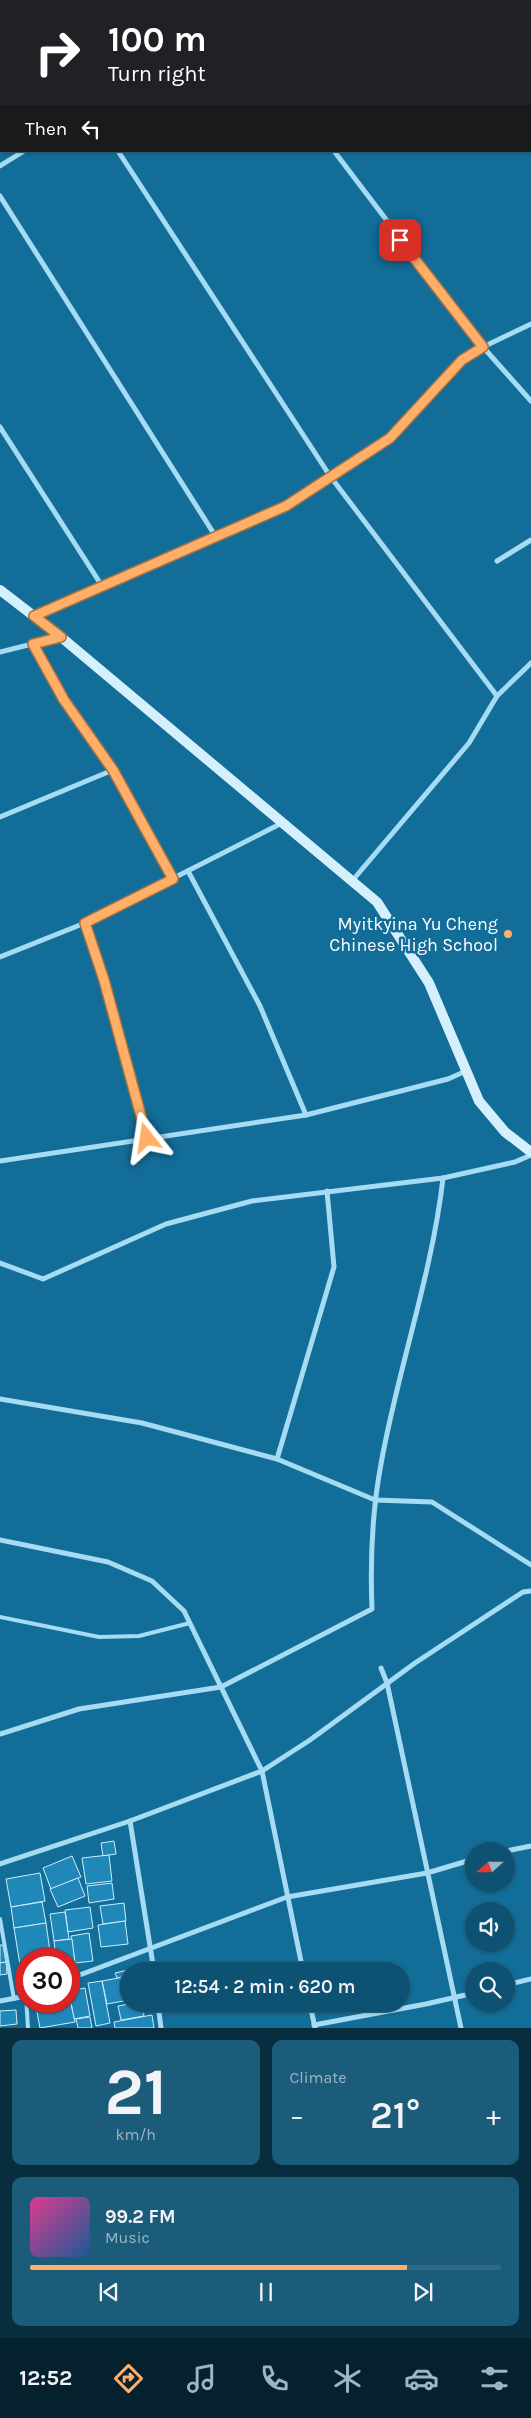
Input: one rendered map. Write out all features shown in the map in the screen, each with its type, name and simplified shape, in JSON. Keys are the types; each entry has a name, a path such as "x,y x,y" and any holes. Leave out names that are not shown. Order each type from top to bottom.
{"street":[{"path":"0,166 22,152"},
{"path":"119,152 330,476 497,696"},
{"path":"335,152 483,347 531,401"},
{"path":"0,196 216,537"},
{"path":"34,616 286,506 390,438 462,360 483,347 531,324"},
{"path":"0,427 102,586"},
{"path":"497,562 531,540"},
{"path":"0,590 61,637 377,902 429,983 479,1101 506,1132 531,1154 515,1162 443,1178 252,1201 166,1224 43,1279 0,1263"},
{"path":"0,652 61,637"},
{"path":"33,644 64,700 113,770 173,879"},
{"path":"352,881 469,743 497,696 531,662"},
{"path":"0,817 113,770"},
{"path":"0,957 85,923 282,823"},
{"path":"188,871 260,1006 306,1114"},
{"path":"85,923 104,980 147,1138"},
{"path":"0,1161 306,1114 439,1081 466,1071"},
{"path":"0,1734 80,1709 222,1687 372,1609 370,1558 375,1500 389,1422 438,1221 443,1178"},
{"path":"277,1459 334,1267 327,1191"},
{"path":"0,1399 142,1423 277,1459 375,1500 432,1502 531,1565"},
{"path":"0,1540 108,1562 152,1581 184,1611 262,1771 301,1962"},
{"path":"0,1864 130,1821 262,1771 310,1740 387,1683 523,1592 531,1591"},
{"path":"381,1668 387,1683 462,2028"},
{"path":"130,1821 152,1962"},
{"path":"515,1849 531,1846"},
{"path":"80,1975 287,1897 427,1873 465,1862"},
{"path":"515,1983 531,1979"},
{"path":"311,2012 314,2026 465,1995"},
{"path":"0,2001 14,1999"},
{"path":"159,2012 161,2028"}],"lane":[{"path":"0,1617 99,1637 139,1636 190,1623"},
{"path":"0,1919 14,1999"},
{"path":"27,2013 28,2028"}],"building":[{"path":"114,1841 116,1854 103,1856 101,1843"},
{"path":"109,1855 112,1881 86,1884 82,1858"},
{"path":"72,1856 81,1877 51,1889 43,1868"},
{"path":"40,1873 45,1901 11,1907 6,1879"},
{"path":"78,1878 85,1896 58,1907 50,1889"},
{"path":"112,1883 114,1899 89,1903 87,1886"},
{"path":"42,1902 46,1923 14,1928 11,1907"},
{"path":"124,1903 126,1921 103,1924 100,1906"},
{"path":"90,1907 93,1928 68,1932 65,1910"},
{"path":"65,1912 69,1939 54,1941 50,1914"},
{"path":"125,1921 128,1944 101,1947 98,1925"},
{"path":"46,1923 49,1948 17,1948 14,1928"},
{"path":"89,1933 93,1961 80,1962 80,1948 73,1948 71,1936"},
{"path":"72,1939 73,1948 55,1948 54,1941"},
{"path":"0,1945 3,1945 6,1962 0,1963"},
{"path":"6,1962 7,1974 0,1975 0,1963"},
{"path":"120,1972 120,1978 117,1978 115,1973"},
{"path":"120,1978 120,2002 107,2004 102,1981"},
{"path":"102,1981 110,2023 96,2026 88,1983"},
{"path":"85,1988 90,2016 74,2019 73,2013 80,2013 80,1989"},
{"path":"118,2006 120,2006 120,2012 143,2012 144,2016 121,2020"},
{"path":"15,2010 17,2024 0,2026 0,2011"},
{"path":"37,2013 73,2013 75,2022 40,2028"},
{"path":"152,2015 154,2028 115,2028 114,2022"},
{"path":"90,2017 92,2028 78,2028 76,2019"}],"place":[{"name":"Myitkyina Yu Cheng Chinese High School","path":"508,934"}],"route":[{"path":"147,1138 104,980 85,923 173,879 113,770 64,700 33,644 61,637 34,616 286,506 390,438 462,360 483,347 400,240"}]}
